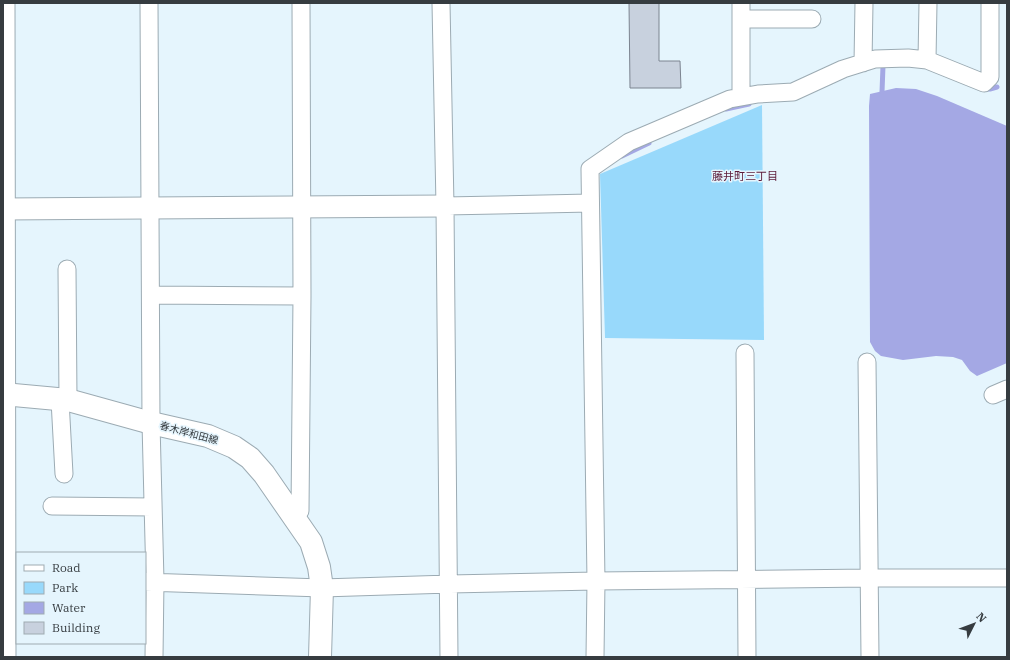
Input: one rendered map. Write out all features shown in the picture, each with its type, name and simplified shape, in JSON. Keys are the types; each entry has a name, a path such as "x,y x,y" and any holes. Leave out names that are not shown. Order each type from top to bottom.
{"main road":[{"name":"春木岸和田線","path":"5,394 64,400 151,423 208,436 234,447 250,458 264,474 311,542 322,588 320,657"}],"street":[{"path":"6,3 5,394 9,586 7,657"},
{"path":"150,3 151,423 153,507 150,581 154,657"},
{"path":"294,518 300,511 302,296 301,3"},
{"path":"441,3 450,584 449,657"},
{"path":"863,63 864,3"},
{"path":"927,60 928,3"},
{"path":"595,657 596,581 590,168 629,142 730,99 758,94 793,92 843,69 875,59 908,58 927,60 984,83 990,77 990,3"},
{"path":"741,97 741,11 812,19"},
{"path":"5,209 445,206 590,203"},
{"path":"64,474 67,269"},
{"path":"151,295 302,296"},
{"path":"745,353 747,657"},
{"path":"867,362 870,657"},
{"path":"52,506 153,507"},
{"path":"150,581 322,588 596,581 1007,578"}],"green space":[{"path":"762,105 764,340 605,338 600,174"}],"water":[{"path":"896,88 916,89 937,96 1007,126 1007,363 977,376 970,371 962,360 953,357 936,356 903,360 881,356 875,351 870,342 870,94"}],"building":[{"path":"629,3 659,3 659,61 680,61 681,88 630,88"}],"waterway":[{"path":"882,92 883,66"},
{"path":"984,89 997,87"},
{"path":"726,109 749,104"},
{"path":"622,156 649,143"}],"district":[{"name":"藤井町三丁目","path":"745,176"}]}
